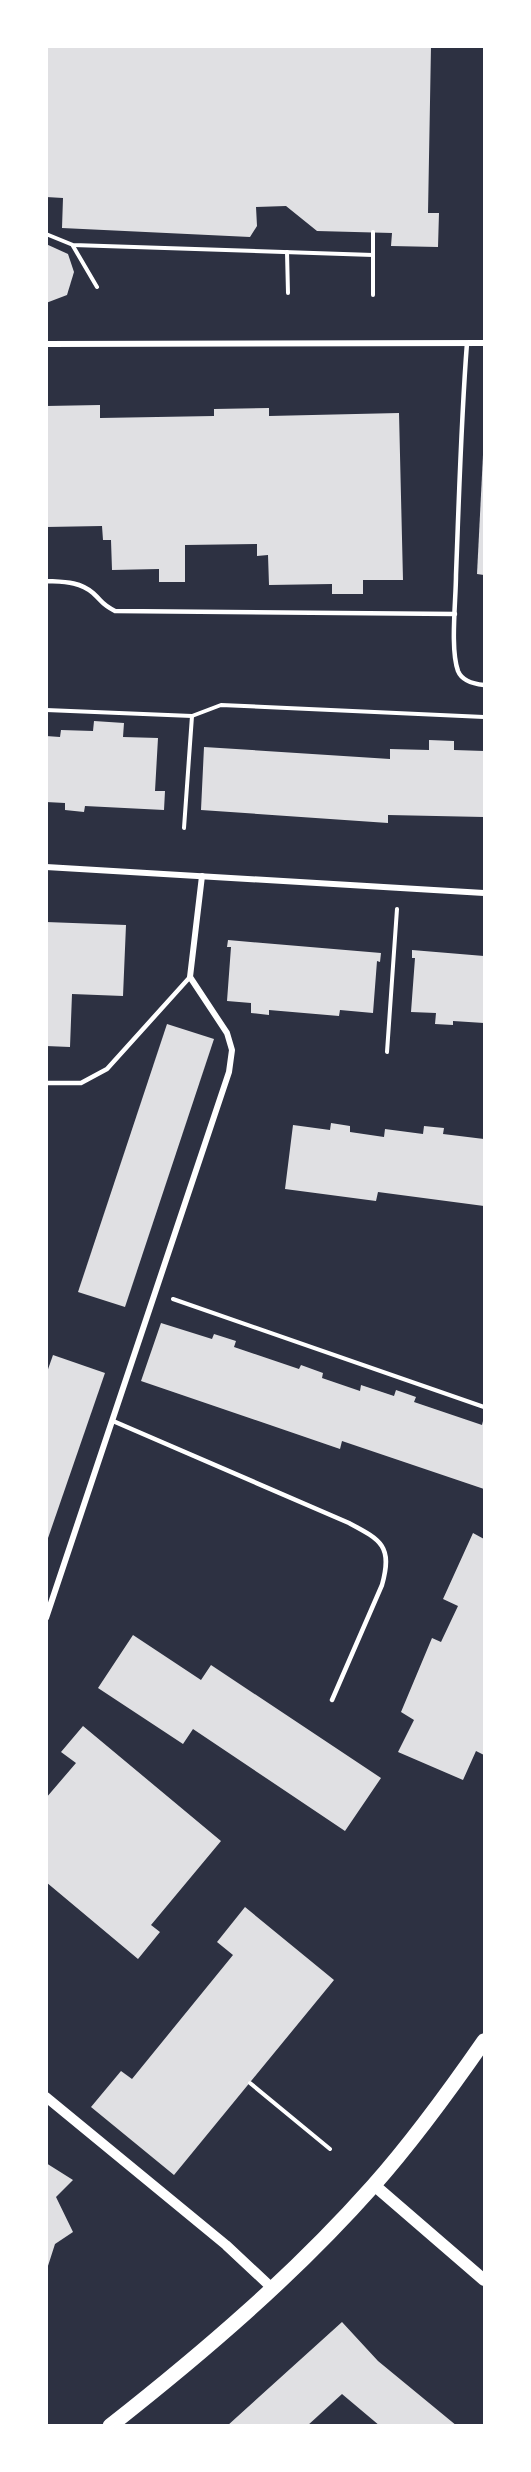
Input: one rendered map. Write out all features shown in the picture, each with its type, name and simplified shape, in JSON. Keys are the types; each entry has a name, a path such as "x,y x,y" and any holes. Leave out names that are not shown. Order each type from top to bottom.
{"main road":[{"path":"110,2426 173,2376 273,2289 374,2185 453,2085 484,2041"},
{"path":"374,2185 484,2280"}],"street":[{"path":"46,344 484,343"},
{"path":"46,867 484,893"},
{"path":"46,1618 230,1072 232,1050 227,1033 190,977 202,876"},
{"path":"46,2097 226,2245 273,2289"}],"lane":[{"path":"467,343 462,406 455,614 456,663 459,674 466,681 484,685"},
{"path":"46,581 71,582 84,586 102,604 115,611 455,614"},
{"path":"46,1083 81,1083 107,1070 190,977"},
{"path":"112,1421 349,1522 373,1536 386,1552 387,1566 382,1585 332,1700"}],"path":[{"path":"373,232 373,295"},
{"path":"46,234 73,245 373,255"},
{"path":"73,245 97,287"},
{"path":"287,252 288,293"},
{"path":"46,710 192,716 221,705 484,717"},
{"path":"184,828 192,716"},
{"path":"387,1052 397,903"},
{"path":"155,1293 484,1407"},
{"path":"249,2083 330,2149"}],"building":[{"path":"46,46 431,46 428,213 439,213 438,247 391,246 392,233 317,231 286,206 256,207 257,226 250,237 62,228 63,198 46,197"},
{"path":"46,244 68,254 74,272 67,295 46,303"},
{"path":"100,405 100,418 214,416 214,409 269,408 269,416 399,413 403,580 363,580 363,594 332,594 332,584 269,585 268,555 257,556 257,544 185,545 185,582 159,582 159,569 112,570 111,540 103,540 102,526 46,527 46,406"},
{"path":"484,455 484,575 477,574"},
{"path":"94,721 124,723 123,737 158,738 155,791 165,791 164,810 85,806 84,812 65,810 65,803 46,802 46,736 60,737 61,730 93,731"},
{"path":"429,740 454,741 454,750 484,751 484,817 388,815 388,823 201,810 204,747 390,759 390,749 429,750"},
{"path":"46,922 126,925 123,996 72,994 70,1047 46,1046"},
{"path":"228,940 381,953 380,962 377,961 373,1013 340,1010 339,1016 269,1010 269,1015 251,1013 251,1003 227,1001 231,947 227,947"},
{"path":"412,950 484,956 484,1023 453,1021 453,1025 435,1024 436,1013 411,1012 415,958 412,958"},
{"path":"167,1024 214,1039 125,1307 78,1292"},
{"path":"331,1123 350,1126 350,1132 384,1137 385,1129 423,1134 424,1126 444,1128 443,1134 484,1139 484,1206 378,1192 376,1201 285,1189 293,1125 330,1130"},
{"path":"161,1323 212,1339 214,1334 236,1341 234,1347 299,1369 301,1365 323,1373 322,1378 360,1391 361,1385 394,1396 396,1390 416,1397 414,1402 482,1425 484,1417 484,1489 342,1441 340,1449 141,1381"},
{"path":"53,1355 105,1373 47,1541 46,1375"},
{"path":"473,1533 484,1539 484,1755 476,1751 463,1780 398,1752 414,1720 401,1712 432,1638 441,1642 458,1606 443,1599"},
{"path":"133,1635 201,1680 211,1665 381,1778 345,1831 193,1729 183,1744 98,1688"},
{"path":"83,1726 221,1841 151,1925 160,1932 138,1959 46,1882 46,1798 76,1763 61,1752"},
{"path":"245,1907 334,1980 174,2175 91,2107 121,2071 132,2079 233,1955 217,1942"},
{"path":"46,2163 73,2180 56,2197 73,2232 55,2244 47,2269"},
{"path":"342,2322 378,2361 457,2426 380,2426 342,2394 307,2426 227,2426"}]}
